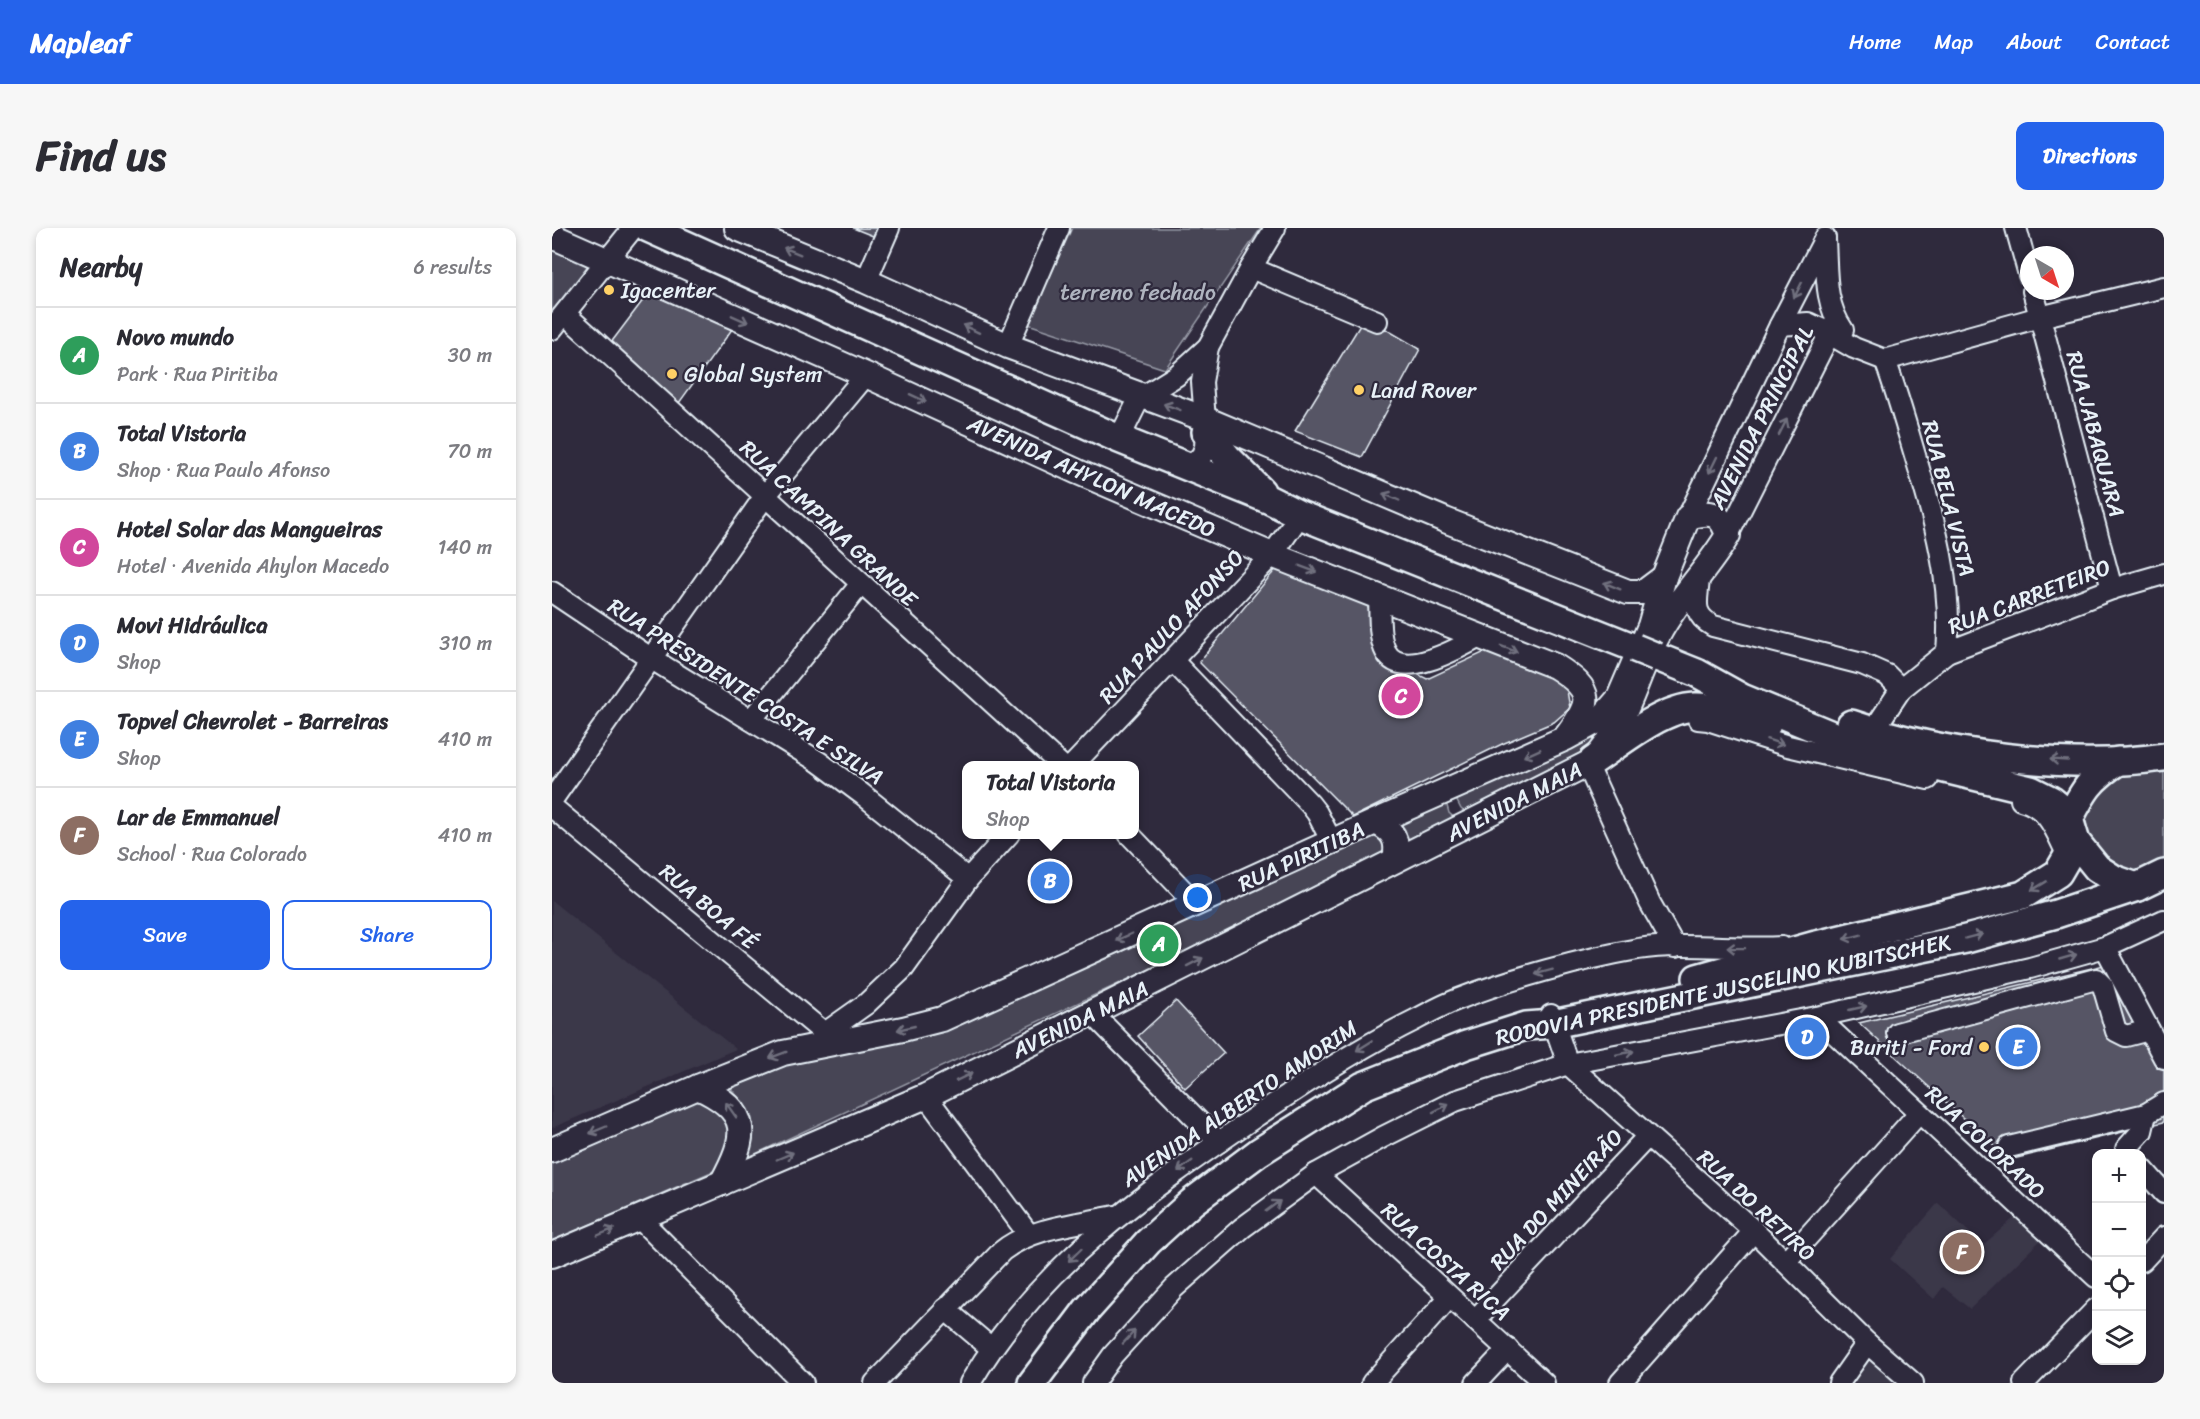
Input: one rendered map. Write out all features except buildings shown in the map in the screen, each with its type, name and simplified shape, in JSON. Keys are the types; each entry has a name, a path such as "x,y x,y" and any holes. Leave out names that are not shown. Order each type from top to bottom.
{"highway":[{"path":"648,228 1119,439 1642,656 1697,673 1722,677 1873,731 1944,748 2059,761 2118,761 2164,757"},
{"path":"1205,426 1227,457 1270,500"},
{"path":"1697,673 1742,698 1851,743 1895,757"},
{"path":"1590,763 1669,713 1696,706 2031,790 2051,800 2062,809 2071,839 2097,868 2114,879 2137,887"},
{"path":"1552,1020 1605,998 1697,978 1816,945 2023,896 2058,873 2088,784 2118,761"},
{"name":"RODOVIA PRESIDENTE JUSCELINO KUBITSCHEK","path":"1032,1383 1087,1310 1148,1242 1192,1202 1259,1152 1363,1086 1466,1045 1526,1026 1966,939 2056,914 2137,887 2164,874"}],"main road":[{"path":"737,228 866,281 1008,346 1142,396 1205,426 1628,592 1644,592 1664,577"},
{"name":"AVENIDA AHYLON MACEDO","path":"552,236 866,375 1077,472 1272,555 1555,666 1579,683 1586,695 1581,717 1566,738"},
{"path":"1688,517 1701,514 1716,515 1724,523 1728,535"},
{"name":"RUA PIRITIBA","path":"552,1150 698,1087 830,1037 903,1029 942,1019 1375,822 1566,738 1601,719 1619,698 1642,656 1664,577 1688,517"},
{"name":"AVENIDA MAIA","path":"552,1255 926,1096 1590,763 1608,746 1615,734 1660,630 1728,535"},
{"path":"1452,788 1453,809 1461,819 1470,823"},
{"path":"1375,822 1391,832 1396,839 1395,860"},
{"path":"698,1087 719,1096 728,1104 738,1121 741,1138 737,1155 722,1183"}],"street":[{"path":"558,322 633,228"},
{"path":"866,281 889,228"},
{"path":"1008,346 1059,228"},
{"path":"1190,468 1202,455 1205,447 1202,382 1208,347 1275,228"},
{"path":"2016,228 2021,246"},
{"path":"1688,517 1780,325 1828,233"},
{"name":"AVENIDA PRINCIPAL","path":"1728,535 1833,328 1829,302 1828,233"},
{"path":"1251,268 1377,321"},
{"path":"1780,325 1808,323 1833,328 1854,348 1885,360 2040,317 2164,287"},
{"name":"RUA JABAQUARA","path":"2035,300 2112,590"},
{"name":"RUA CAMPINA GRANDE","path":"558,322 765,496 860,585 1058,761"},
{"path":"1119,439 1142,396 1176,376 1208,347"},
{"name":"RUA BELA VISTA","path":"1885,360 1930,503 1942,555 1950,621 1947,652"},
{"path":"552,800 765,496 866,375"},
{"name":"RUA PAULO AFONSO","path":"1076,761 1272,555 1300,515"},
{"name":"RUA CARRETEIRO","path":"1873,731 1901,689 1947,652 2112,590 2164,574"},
{"path":"1699,577 1696,609 1701,619 1713,626 1862,663 1887,675 1901,689"},
{"path":"751,720 860,585"},
{"name":"RUA PRESIDENTE COSTA E SILVA","path":"552,592 652,659 819,762 968,879"},
{"path":"1379,597 1383,643 1390,657 1402,664 1407,665 1430,659 1459,648 1479,637"},
{"path":"1173,661 1310,804 1332,842"},
{"path":"1637,732 1694,719 1708,720 1788,746 2037,805 2071,839"},
{"path":"1590,763 1650,903 1675,947"},
{"name":"RUA BOA FÉ","path":"552,807 830,1037"},
{"path":"830,1037 904,968 968,879 1004,839"},
{"path":"1134,839 1196,904"},
{"path":"1093,1383 1113,1355 1174,1288 1242,1228 1316,1174 1455,1101 1568,1064 1817,1017 2030,968 2105,946 2164,920"},
{"name":"AVENIDA ALBERTO AMORIM","path":"970,1383 991,1348 1030,1300 1118,1215 1219,1142 1372,1041 1456,1000 1538,973 1639,949 1816,945"},
{"path":"2105,946 2164,1058"},
{"path":"2030,968 2040,993"},
{"path":"1897,1033 2096,979 2103,986 2116,1031 2126,1036 2149,1030"},
{"path":"1954,986 1964,1014"},
{"path":"1093,1014 1219,1142"},
{"name":"RUA COLORADO","path":"1817,1017 2092,1272"},
{"path":"1552,1020 1568,1064"},
{"name":"RUA DO RETIRO","path":"1568,1064 1754,1231 1867,1343 1912,1383"},
{"path":"926,1096 1029,1235"},
{"path":"2009,1147 2146,1114 2164,1103"},
{"path":"1785,1262 1919,1113"},
{"path":"2126,1149 2142,1131 2146,1114"},
{"name":"RUA DO MINEIRÃO","path":"1476,1320 1647,1137"},
{"path":"2146,1173 2164,1193"},
{"name":"RUA COSTA RICA","path":"1316,1174 1544,1383"},
{"path":"875,1383 1002,1251 1015,1241 1029,1235 1118,1215"},
{"path":"639,1218 803,1383"},
{"path":"1620,1383 1754,1231"},
{"path":"2146,1257 2164,1237"},
{"path":"1372,1383 1449,1298"},
{"path":"945,1310 991,1348"},
{"path":"2024,1383 2095,1311"},
{"path":"1839,1383 1867,1343"},
{"path":"1476,1383 1508,1349"}],"shaded area":[{"path":"552,901 736,1049 552,1128"},
{"path":"1938,1203 1983,1245 2022,1211 2046,1235 1970,1309 1943,1287 1934,1299 1890,1259"},
{"path":"1872,1355 1904,1383 1852,1383"}],"green space":[{"name":"terreno fechado","path":"1072,228 1261,228 1165,369 1028,324"},
{"path":"552,248 588,265 552,314"},
{"path":"1598,725 1608,742 1469,815 1461,809 1456,799"},
{"path":"2164,765 2164,864 2144,875 2110,866 2089,839 2086,821 2089,804 2110,776"},
{"path":"1446,802 1449,813 1459,822 1406,842 1404,828 1394,819"},
{"path":"1379,824 1393,852 1357,872 749,1157 750,1125 743,1106 724,1081 888,1032"},
{"path":"709,1090 734,1115 725,1166 552,1241 552,1160"}],"place":[{"name":"Igacenter","path":"609,290"},
{"name":"Global System","path":"672,374"},
{"name":"Land Rover","path":"1359,390"},
{"name":"Hotel Solar das Mangueiras","path":"1401,696"},
{"name":"Total Vistoria","path":"1050,881"},
{"name":"Novo mundo","path":"1159,944"},
{"name":"Movi Hidráulica","path":"1807,1037"},
{"name":"Buriti - Ford","path":"1984,1047"},
{"name":"Topvel Chevrolet - Barreiras","path":"2018,1047"},
{"name":"Lar de Emmanuel","path":"1962,1252"}]}
